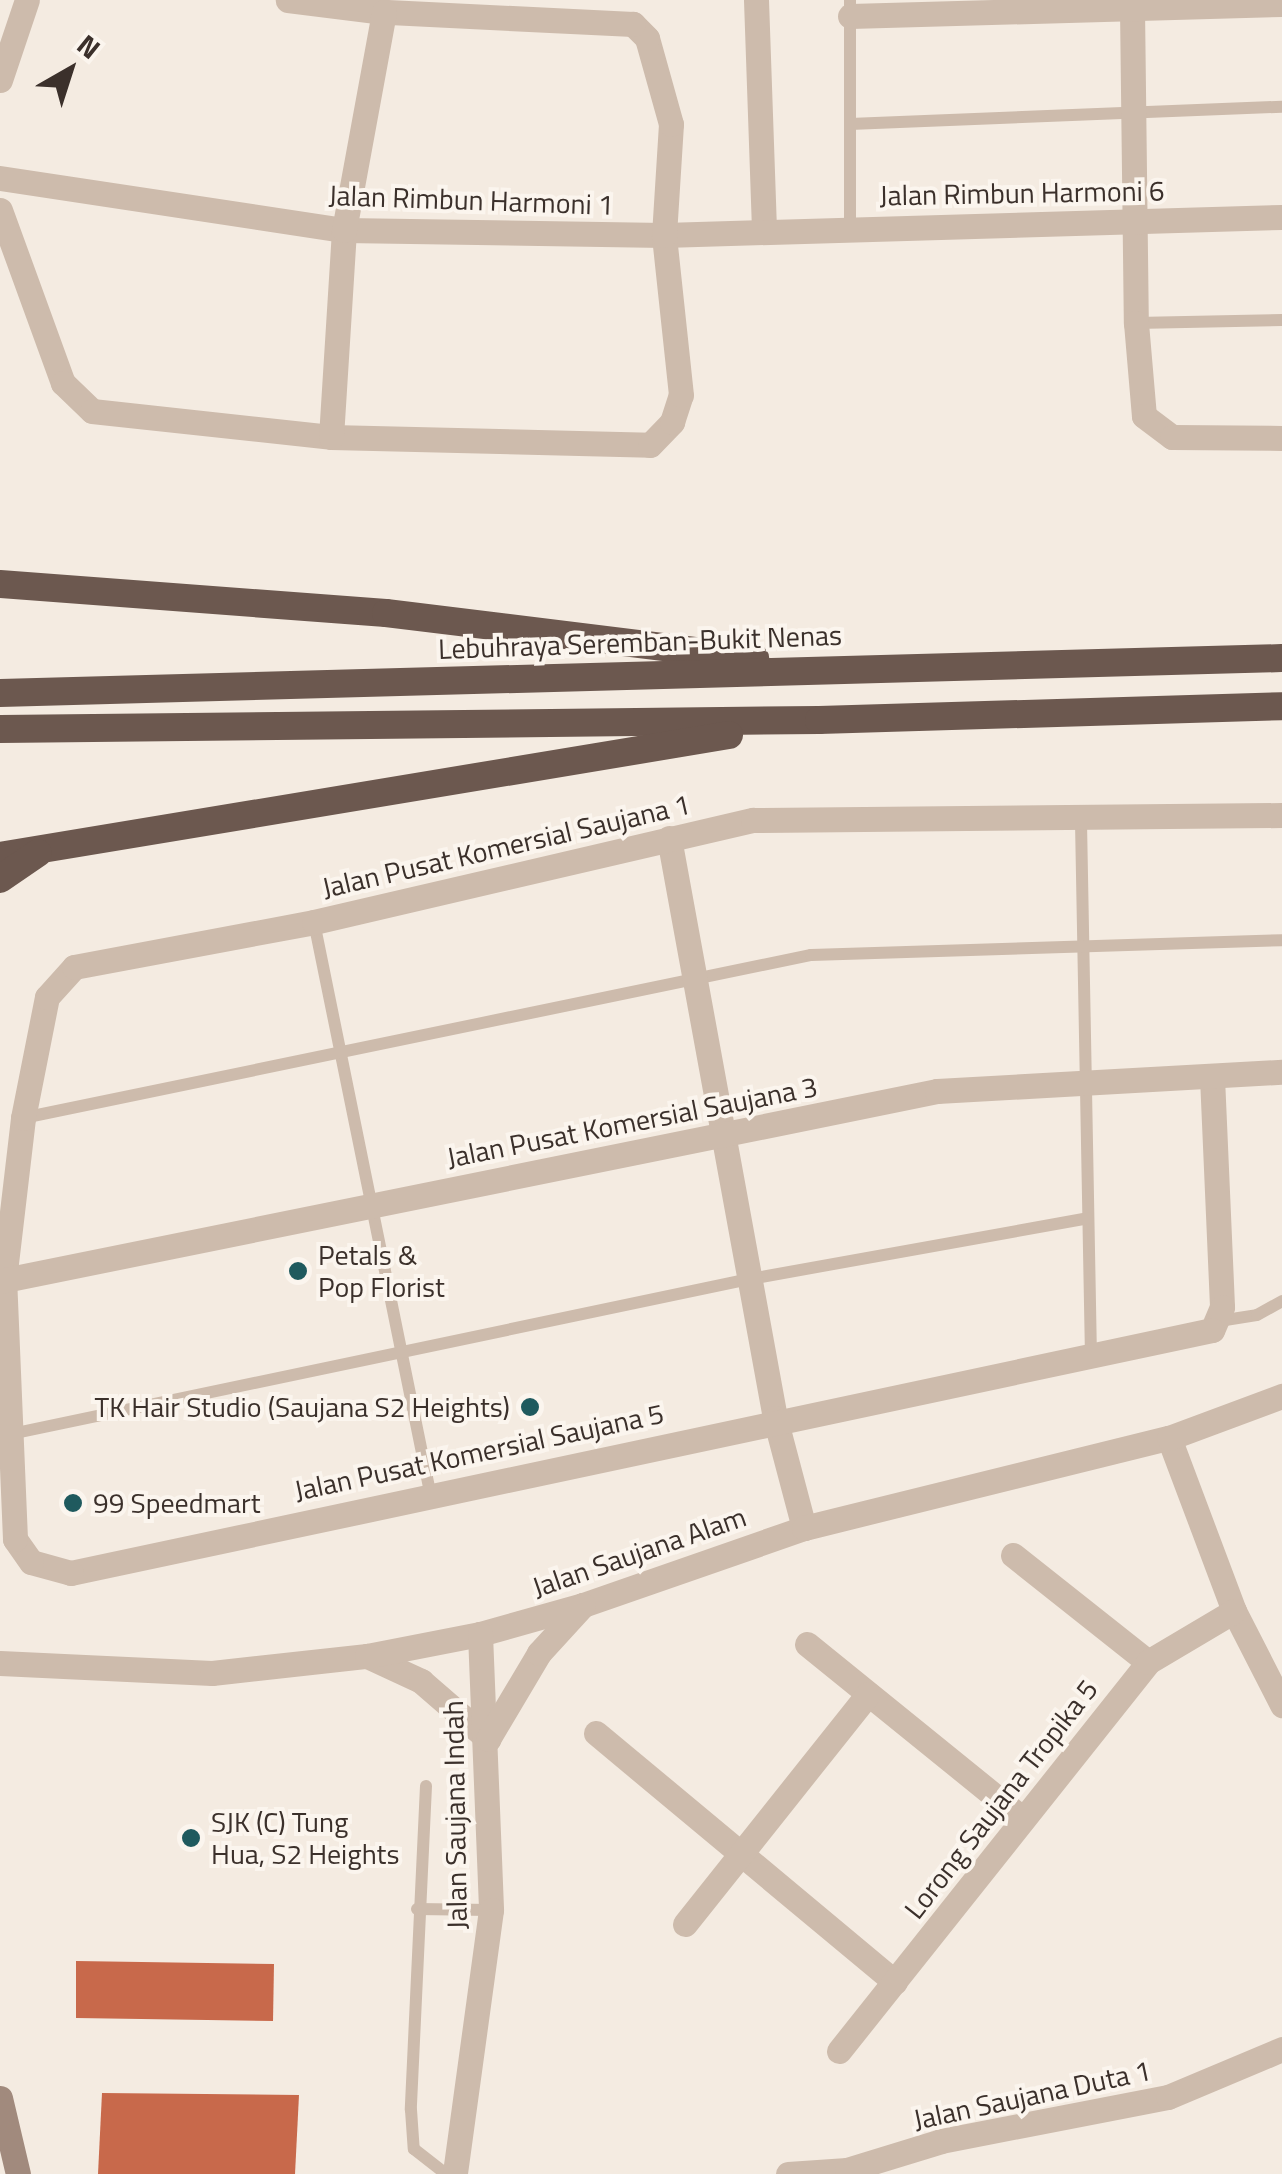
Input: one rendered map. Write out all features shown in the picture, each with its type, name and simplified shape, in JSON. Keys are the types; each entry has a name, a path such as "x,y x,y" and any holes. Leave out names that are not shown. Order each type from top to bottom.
{"highway":[{"path":"1,583 386,613 842,668"},
{"name":"Lebuhraya Seremban-Bukit Nenas","path":"0,693 1282,658"},
{"path":"0,729 819,720 1282,706"},
{"path":"0,856 819,720"},
{"path":"0,880 43,850"}],"main road":[{"path":"0,2098 18,2174"}],"street":[{"path":"0,80 28,0"},
{"path":"0,210 63,383 92,412 331,436 650,445 672,422 681,395 664,235 671,124 647,38 633,24 384,12 288,0"},
{"path":"756,0 764,229"},
{"path":"1132,4 1138,400 1156,428 1172,437 1282,438"},
{"path":"850,8 1282,4"},
{"path":"331,436 344,230 384,12"},
{"name":"Jalan Rimbun Harmoni 1","path":"0,178 344,230 664,235 764,229"},
{"name":"Jalan Rimbun Harmoni 6","path":"764,229 1282,218"},
{"name":"Jalan Pusat Komersial Saujana 1","path":"2,1280 24,1118 47,998 74,967 314,922 752,820 1081,822 1282,816"},
{"path":"670,838 776,1418 804,1528"},
{"name":"Jalan Pusat Komersial Saujana 3","path":"2,1280 937,1092 1282,1072"},
{"path":"1212,1077 1219,1320"},
{"name":"Jalan Pusat Komersial Saujana 5","path":"2,1280 15,1540 31,1562 48,1571 71,1573 776,1418 1212,1330 1219,1320"},
{"name":"Jalan Saujana Alam","path":"0,1662 212,1674 367,1656 480,1634 583,1605 804,1528 1168,1438 1282,1396"},
{"path":"1168,1438 1234,1611 1282,1705"},
{"path":"1014,1555 1148,1662"},
{"path":"367,1656 420,1681 488,1739 538,1653 583,1605"},
{"name":"Lorong Saujana Tropika 5","path":"840,2051 1148,1662 1234,1611"},
{"name":"Jalan Saujana Indah","path":"455,2174 491,1910 488,1739 480,1634"},
{"path":"807,1644 1023,1820"},
{"path":"685,1924 868,1694"},
{"path":"596,1733 895,1982"},
{"name":"Jalan Saujana Duta 1","path":"788,2174 847,2170 941,2141 1168,2098 1282,2049"}],"lane":[{"path":"850,8 850,227"},
{"path":"850,124 1282,107"},
{"path":"1136,324 1282,320"},
{"path":"1081,822 1091,1356"},
{"path":"314,922 430,1492"},
{"path":"24,1118 812,955 1282,940"},
{"path":"11,1434 750,1278 1088,1218"},
{"path":"1219,1320 1257,1315 1282,1301"},
{"path":"426,1786 416,1909 414,2150 446,2174"},
{"path":"416,1909 491,1910"}],"building":[{"path":"76,1961 274,1964 273,2021 76,2018"},
{"path":"102,2093 299,2095 295,2174 98,2174"}],"place":[{"name":"Petals & Pop Florist","path":"298,1271"},
{"name":"TK Hair Studio (Saujana S2 Heights)","path":"530,1407"},
{"name":"99 Speedmart","path":"73,1503"},
{"name":"SJK (C) Tung Hua, S2 Heights","path":"191,1838"}]}
